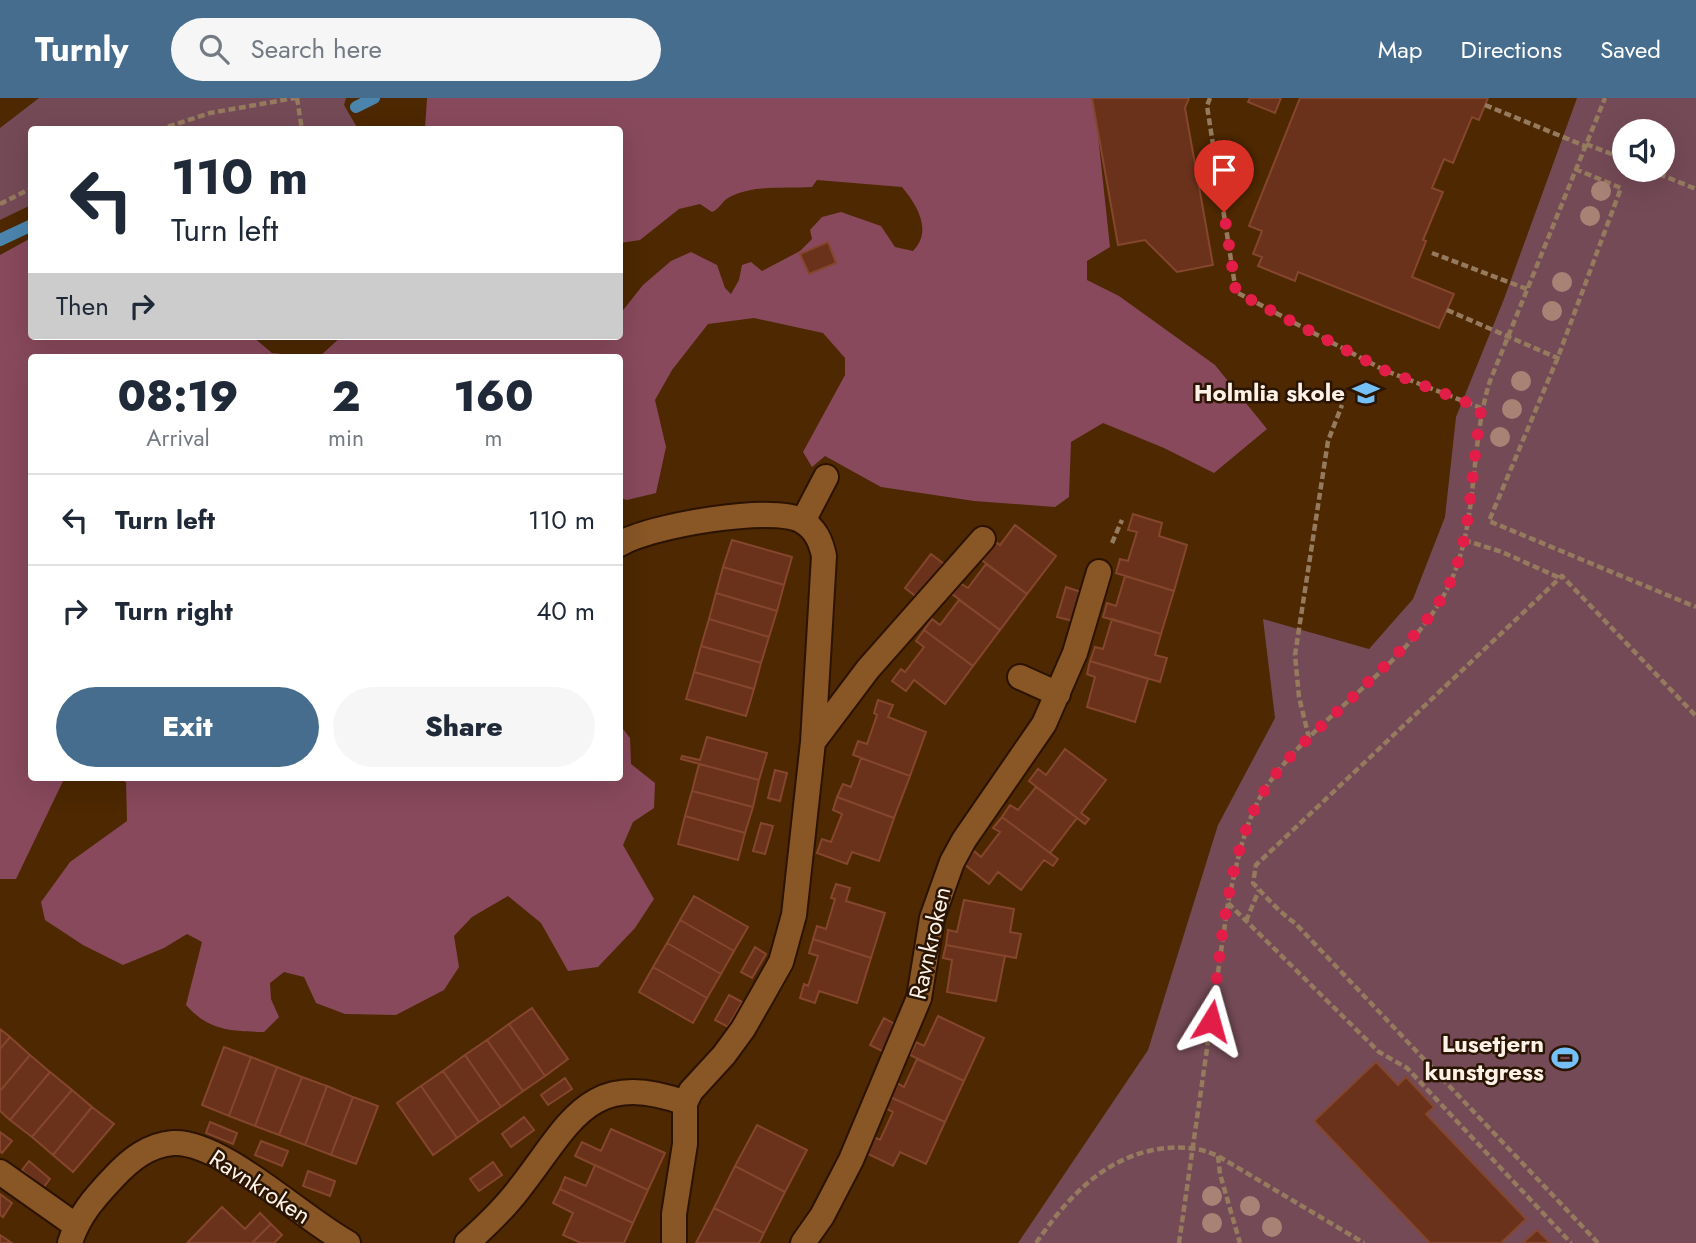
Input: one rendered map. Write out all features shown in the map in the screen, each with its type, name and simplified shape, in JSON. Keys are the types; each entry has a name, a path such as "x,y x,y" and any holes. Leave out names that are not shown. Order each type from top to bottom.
{"lane":[{"path":"803,521 826,477"},
{"path":"625,540 684,522 789,516 803,521 820,540 824,556 813,742 794,915 781,962 743,1029 724,1055 691,1091 685,1103 685,1144 674,1214 674,1243"},
{"path":"813,742 869,668 983,539"},
{"name":"Ravnkroken","path":"803,1243 822,1216 851,1160 919,998 932,918 952,862 964,840 1044,724 1075,653 1099,572"},
{"path":"1020,677 1058,694"},
{"path":"467,1243 499,1213 565,1127 587,1105 602,1097 626,1091 660,1094 685,1103"},
{"name":"Ravnkroken","path":"0,1172 72,1234 99,1193 127,1164 151,1148 176,1143 214,1155 240,1169 319,1226 348,1243"}],"path":[{"path":"170,126 210,113 296,98 301,126"},
{"path":"1210,98 1207,106 1236,292 1384,370 1481,408"},
{"path":"1179,1243 1228,903 1240,852 1258,803 1296,750 1377,674 1416,633 1445,593 1455,573 1464,540 1481,408 1605,98"},
{"path":"1486,105 1612,155"},
{"path":"1576,169 1621,188 1560,359 1489,521 1696,607"},
{"path":"1675,181 1696,189"},
{"path":"0,204 28,190"},
{"path":"1432,253 1527,289"},
{"path":"1447,310 1560,359"},
{"path":"1309,738 1299,697 1295,655 1328,441 1342,405"},
{"path":"1464,540 1502,552 1560,578 1562,576 1696,716"},
{"path":"1560,578 1256,865 1253,883 1284,916 1295,923 1598,1243"},
{"path":"1246,921 1259,890"},
{"path":"1228,903 1379,1052 1407,1068 1570,1243"},
{"path":"1036,1243 1063,1207 1095,1176 1114,1164 1141,1153 1171,1147 1193,1148 1218,1156 1364,1243"},
{"path":"1218,1156 1220,1174 1240,1243"}],"shaded area":[{"path":"39,98 346,98 344,105 356,126 28,126 28,206 0,220 0,128"},
{"path":"427,98 1094,98 1110,247 1087,261 1087,280 1119,296 1215,365 1267,429 1214,473 1164,448 1103,423 1071,442 1069,497 1055,507 974,501 881,487 825,456 812,467 803,452 845,375 845,358 823,333 754,318 708,324 672,370 655,400 666,447 656,493 623,499 623,354 322,354 338,340 623,340 623,310 643,285 671,261 691,252 717,265 725,288 731,294 739,280 742,265 751,262 762,271 800,251 812,239 810,230 822,217 841,212 881,226 895,247 913,251 922,235 922,227 921,218 913,202 902,187 817,180 812,187 758,189 738,194 712,212 700,204 679,209 640,240 623,243 623,126 425,126"},
{"path":"1577,98 1696,98 1696,1243 1018,1243 1148,1050 1218,825 1275,718 1263,619 1369,649 1413,599 1445,517 1456,417 1504,299"},
{"path":"28,240 28,340 257,340 272,353 282,354 28,354 28,781 63,781 16,879 0,879 0,255"},
{"path":"623,729 630,738 631,764 655,783 654,808 633,822 623,845 654,899 635,928 598,967 568,971 541,923 508,896 472,917 454,936 459,967 444,990 396,1015 345,1014 316,1003 304,977 284,972 270,983 271,999 279,1017 264,1032 221,1028 203,1020 186,1005 202,942 187,934 164,948 123,965 83,945 45,920 41,902 70,862 127,821 126,782 124,781 623,781"}],"building":[{"path":"1092,98 1189,98 1185,108 1213,265 1177,272 1145,240 1118,245"},
{"path":"1250,98 1281,98 1275,113 1248,102"},
{"path":"1300,98 1488,98 1479,120 1472,117 1453,163 1444,159 1432,188 1443,192 1423,240 1426,241 1412,277 1454,294 1439,328 1298,272 1295,281 1258,266 1262,257 1253,254 1262,231 1249,226"},
{"path":"828,242 836,263 809,274 800,254"},
{"path":"1133,514 1162,523 1159,536 1187,545 1174,591 1116,573 1120,559 1128,561 1137,532 1128,530"},
{"path":"1015,525 1056,556 1027,594 979,558 993,540 1000,545"},
{"path":"732,540 792,557 784,585 723,567"},
{"path":"931,554 944,564 918,598 905,588"},
{"path":"986,564 1027,594 1000,630 952,594 960,583 968,588"},
{"path":"723,567 784,585 777,611 716,593"},
{"path":"1125,576 1174,591 1161,634 1103,617 1107,603 1116,606"},
{"path":"1066,587 1081,592 1073,621 1057,617"},
{"path":"716,593 777,611 769,637 709,619"},
{"path":"959,600 1000,630 973,666 924,630 932,619 940,625"},
{"path":"709,619 769,637 761,663 701,646"},
{"path":"1112,619 1161,634 1155,655 1167,658 1160,682 1090,661 1095,647 1103,649"},
{"path":"924,630 973,666 945,704 914,680 906,691 892,681 901,669 905,672 924,647 916,641"},
{"path":"701,646 761,663 754,689 694,672"},
{"path":"1090,661 1148,679 1135,722 1087,707 1095,677 1087,674"},
{"path":"694,672 754,689 746,716 686,699"},
{"path":"878,700 893,705 888,717 926,732 910,776 853,755 858,741 867,744 877,715 874,713"},
{"path":"707,737 767,753 759,780 681,759 682,756 700,760"},
{"path":"1065,749 1106,780 1081,813 1089,819 1085,824 1029,781 1038,769 1046,775"},
{"path":"861,758 910,776 894,818 837,797 843,784 851,787"},
{"path":"699,764 759,780 753,807 692,791"},
{"path":"775,770 787,773 780,801 768,798"},
{"path":"1036,787 1077,818 1050,853 1002,817 1010,805 1018,810"},
{"path":"692,791 753,807 745,833 685,816"},
{"path":"837,797 894,818 879,861 852,852 847,864 817,853 822,839 831,842 842,814 833,810"},
{"path":"685,816 745,833 738,860 678,844"},
{"path":"1002,817 1058,859 1053,866 1044,860 1021,890 998,872 989,884 964,864 974,851 981,857 1000,832 993,828"},
{"path":"761,823 773,826 765,854 753,851"},
{"path":"836,884 850,888 846,901 885,913 871,958 813,939 817,926 826,929 835,899 831,898"},
{"path":"694,896 748,927 734,951 680,920"},
{"path":"964,900 1014,909 1010,932 1021,934 1016,958 946,945 948,930 957,932"},
{"path":"680,920 734,951 721,974 667,943"},
{"path":"813,939 871,958 857,1003 819,991 815,1003 800,998 804,984 808,986 818,956 809,953"},
{"path":"667,943 721,974 707,998 653,967"},
{"path":"946,945 1005,956 996,1001 947,992 952,960 943,958"},
{"path":"755,947 766,954 752,978 741,972"},
{"path":"653,967 707,998 693,1023 639,992"},
{"path":"729,995 742,1002 728,1027 715,1020"},
{"path":"532,1008 568,1059 545,1076 509,1024"},
{"path":"938,1016 984,1038 964,1081 910,1055 916,1042 924,1046"},
{"path":"884,1018 898,1026 884,1052 870,1045"},
{"path":"509,1024 545,1076 523,1091 487,1040"},
{"path":"0,1029 10,1037 0,1049"},
{"path":"10,1037 30,1055 0,1091 0,1049"},
{"path":"487,1040 523,1091 501,1107 465,1055"},
{"path":"224,1047 251,1057 229,1116 202,1105"},
{"path":"30,1055 50,1072 10,1120 0,1111 0,1091"},
{"path":"465,1055 501,1107 479,1122 443,1071"},
{"path":"251,1057 277,1067 255,1126 229,1116"},
{"path":"917,1059 964,1081 945,1122 890,1097 897,1083 904,1087"},
{"path":"1376,1062 1398,1085 1406,1077 1434,1107 1426,1114 1526,1219 1501,1243 1430,1243 1314,1121"},
{"path":"277,1067 302,1077 279,1135 255,1126"},
{"path":"443,1071 479,1122 457,1138 421,1086"},
{"path":"50,1072 72,1090 32,1137 10,1120"},
{"path":"302,1077 327,1086 305,1145 279,1135"},
{"path":"565,1078 572,1089 548,1105 541,1095"},
{"path":"327,1086 353,1097 331,1155 305,1145"},
{"path":"421,1086 457,1138 433,1155 397,1103"},
{"path":"72,1090 92,1107 53,1155 32,1137"},
{"path":"353,1097 378,1106 356,1164 331,1155"},
{"path":"890,1097 945,1122 926,1164 900,1152 893,1166 864,1152 872,1136 880,1140 893,1112 885,1108"},
{"path":"92,1107 114,1124 73,1172 53,1155"},
{"path":"524,1117 534,1130 511,1147 502,1134"},
{"path":"210,1122 237,1133 233,1144 206,1133"},
{"path":"757,1125 807,1150 785,1192 735,1166"},
{"path":"611,1129 665,1153 648,1190 575,1156 582,1142 601,1151"},
{"path":"0,1132 12,1141 2,1153 0,1151"},
{"path":"261,1141 288,1151 282,1166 255,1155"},
{"path":"29,1161 50,1179 43,1188 22,1170"},
{"path":"493,1162 502,1175 479,1191 470,1179"},
{"path":"595,1165 648,1190 633,1223 560,1189 565,1177 586,1186"},
{"path":"735,1166 785,1192 764,1233 714,1208"},
{"path":"308,1171 335,1181 330,1196 303,1186"},
{"path":"560,1189 633,1223 624,1243 581,1243 563,1235 573,1213 553,1203"},
{"path":"0,1194 12,1203 3,1217 0,1215"},
{"path":"222,1207 245,1229 260,1213 271,1224 252,1243 187,1243"},
{"path":"714,1208 764,1233 759,1243 696,1243"},
{"path":"271,1224 282,1235 274,1243 252,1243"},
{"path":"1537,1230 1550,1243 1523,1243"},
{"path":"0,1235 12,1243 0,1243"}],"waterway":[{"path":"356,107 374,98"},
{"path":"0,240 28,227"}],"place":[{"name":"Holmlia skole","path":"1366,393"},
{"name":"Lusetjern kunstgress","path":"1565,1058"}],"route":[{"path":"1211,1021 1228,903 1237,862 1258,803 1269,784 1296,750 1377,674 1416,633 1445,593 1455,573 1464,540 1481,408 1384,370 1236,292 1224,212"}]}
